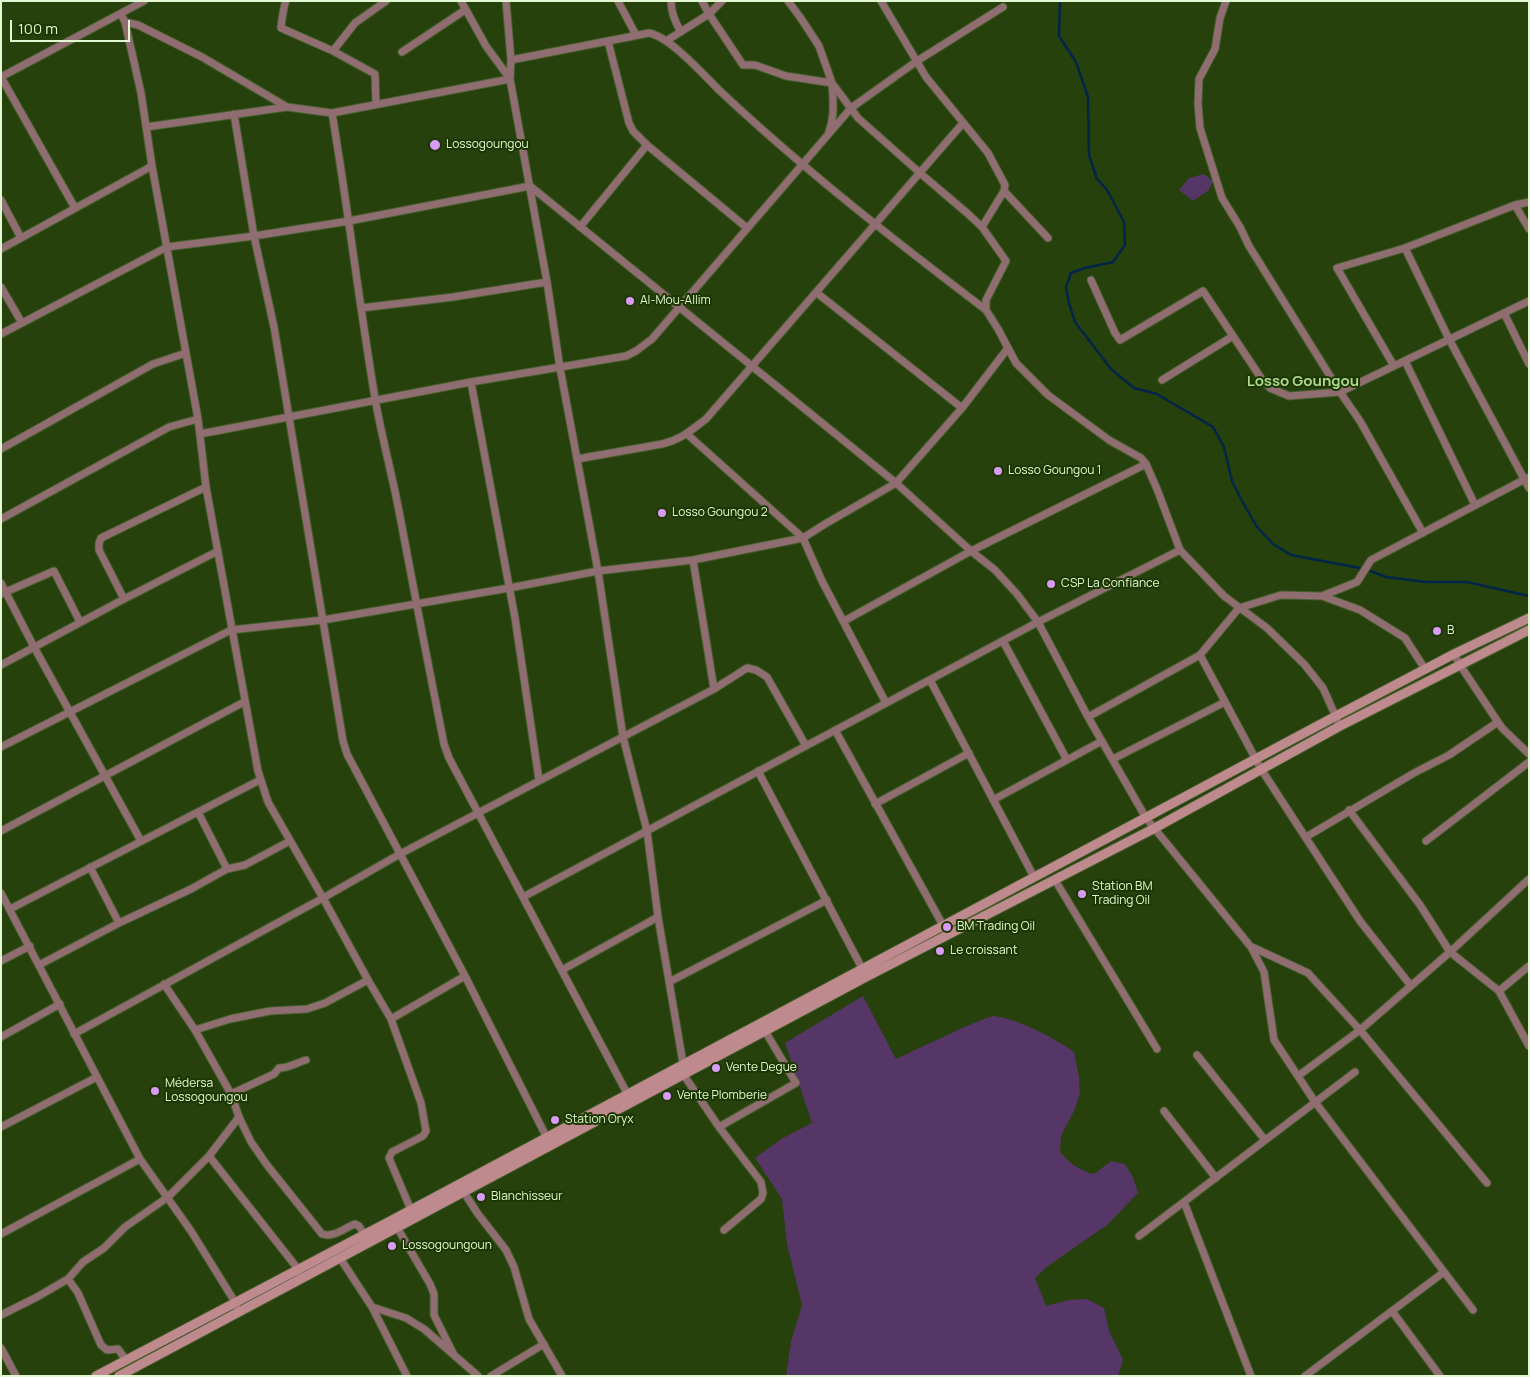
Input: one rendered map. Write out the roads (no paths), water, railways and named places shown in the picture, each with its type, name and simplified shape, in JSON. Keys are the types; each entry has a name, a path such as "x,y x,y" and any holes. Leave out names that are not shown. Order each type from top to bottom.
{"main road":[{"path":"119,1376 340,1258 395,1223 411,1210 629,1098 683,1074 765,1031 944,925 1425,669 1529,618"},
{"path":"629,1098 683,1063 865,972 948,936 1154,829 1340,726 1529,630"},
{"path":"96,1376 364,1234 395,1223 463,1191 548,1141"}],"street":[{"path":"75,208 1,77 144,1"},
{"path":"286,1 283,7 284,16 280,25 283,30 333,51 375,74 376,104"},
{"path":"333,51 355,23 386,1"},
{"path":"461,1 486,46 510,79"},
{"path":"506,1 511,60 510,79 547,282 560,368 598,571 623,737 647,831 658,918 683,1063 683,1074 719,1127 761,1182 764,1193 760,1200 724,1230"},
{"path":"618,1 636,35"},
{"path":"672,1 671,9 675,22 681,32"},
{"path":"702,1 743,65 755,65 786,76 832,83"},
{"path":"666,41 709,14 722,1"},
{"path":"788,1 818,46 832,83 858,118 920,173 950,196 982,227 1006,261 986,300 986,310"},
{"path":"881,1 932,84 988,154 1005,185 1004,191 982,227"},
{"path":"1226,1 1220,18 1215,50 1199,79 1198,104 1199,120 1207,153 1222,198 1249,246 1360,421 1422,533"},
{"path":"200,434 471,382 626,356 636,351 652,339 851,108 917,61 1003,7"},
{"path":"402,52 466,10"},
{"path":"121,14 125,22 141,93 152,166 198,419 206,487 244,702 260,780 268,802 391,1019 421,1103 426,1128 422,1136 389,1156 411,1210"},
{"path":"125,22 138,25 202,57 287,107"},
{"path":"511,60 649,32 666,41 745,115 875,225 986,310 1016,363 1048,395 1109,440 1141,458 1146,464 1157,489 1180,550 1224,596 1267,628 1304,664 1323,688 1340,726"},
{"path":"608,41 633,131 647,145 747,228"},
{"path":"146,127 287,107 332,113 510,79"},
{"path":"826,136 832,122 832,83"},
{"path":"332,113 375,400 398,505 444,744 449,758 629,1098"},
{"path":"234,114 254,236 271,312 343,741 548,1141"},
{"path":"577,459 676,440 706,419 963,123"},
{"path":"580,227 647,145"},
{"path":"1,249 152,166"},
{"path":"1,334 167,247 349,221 530,186"},
{"path":"530,186 896,483 971,551 995,570 1017,594 1038,622 1088,717 1146,818 1251,947 1264,972 1274,1040 1315,1102 1473,1310"},
{"path":"1004,191 1048,238"},
{"path":"1,200 21,238"},
{"path":"1394,366 1337,268 1405,248 1515,205 1529,202"},
{"path":"1515,205 1529,229"},
{"path":"1405,248 1449,339 1526,478 1529,488"},
{"path":"1090,280 1120,340 1203,291 1261,378 1270,388 1280,394 1289,396 1340,392 1529,301"},
{"path":"360,308 453,297 547,282"},
{"path":"1,287 22,323"},
{"path":"817,292 962,408"},
{"path":"1504,313 1529,364"},
{"path":"1162,380 1233,336"},
{"path":"1,747 231,630 324,620 598,571 693,560 803,538 896,483 962,408 1008,348"},
{"path":"1,449 153,364 186,353"},
{"path":"1405,360 1475,505"},
{"path":"471,382 519,638 539,780"},
{"path":"1,519 169,427 198,419"},
{"path":"687,434 803,538 822,581 886,703"},
{"path":"844,622 971,551 1146,464"},
{"path":"1322,596 1358,582 1371,560 1526,478"},
{"path":"124,599 99,550 101,538 206,487"},
{"path":"523,896 1038,622 1180,550"},
{"path":"1,665 218,551"},
{"path":"693,560 714,689"},
{"path":"4,593 54,571 80,622"},
{"path":"1,583 4,593 141,841"},
{"path":"1088,717 1200,656 1239,608 1281,595 1322,596 1360,610 1405,638 1425,669"},
{"path":"1003,641 1067,760"},
{"path":"1454,654 1502,728 1529,754"},
{"path":"1200,656 1261,769 1360,921 1411,986"},
{"path":"74,1034 400,854 714,689 747,668 761,672 769,680 806,746"},
{"path":"930,680 1034,877"},
{"path":"1,831 244,702"},
{"path":"1113,760 1225,702"},
{"path":"1306,837 1349,810 1450,755 1498,722"},
{"path":"835,730 944,925 948,936"},
{"path":"993,800 1102,741"},
{"path":"875,804 969,753"},
{"path":"1426,841 1529,762"},
{"path":"758,772 865,972"},
{"path":"10,908 260,780"},
{"path":"1349,810 1420,905 1450,952 1500,991 1529,1046"},
{"path":"198,812 227,869"},
{"path":"39,965 227,869 245,865 290,841"},
{"path":"90,867 119,923"},
{"path":"1298,1076 1360,1030 1450,952 1529,879"},
{"path":"1056,880 1157,1049"},
{"path":"1,893 140,1159 168,1197 235,1302 238,1312"},
{"path":"669,982 827,900"},
{"path":"562,970 658,918"},
{"path":"1,961 30,946"},
{"path":"1251,947 1308,973 1360,1030 1487,1183"},
{"path":"1500,991 1529,966"},
{"path":"391,1019 465,976"},
{"path":"196,1030 230,1019 270,1011 307,1009 325,1003 368,980"},
{"path":"164,984 196,1030 231,1094 251,1142 322,1234 332,1235 354,1224 359,1226 364,1234"},
{"path":"1,1037 60,1004"},
{"path":"719,1127 796,1083 765,1031"},
{"path":"1198,1055 1265,1140"},
{"path":"231,1094 274,1074 280,1068 286,1068 306,1060"},
{"path":"1139,1236 1355,1072"},
{"path":"1,1127 96,1077"},
{"path":"1164,1111 1216,1178"},
{"path":"1,1315 68,1279 82,1262 104,1248 125,1227 168,1197 209,1156 239,1117"},
{"path":"209,1156 298,1269 299,1279"},
{"path":"1,1234 140,1159"},
{"path":"463,1191 506,1250 514,1267 526,1313 562,1376"},
{"path":"1184,1202 1252,1376"},
{"path":"395,1223 430,1284 434,1294 434,1315 454,1355"},
{"path":"340,1258 372,1307 406,1376"},
{"path":"1305,1376 1444,1272"},
{"path":"68,1279 80,1299 98,1342 107,1350 118,1349 126,1360"},
{"path":"372,1307 406,1318 424,1329 478,1376"},
{"path":"1392,1311 1440,1376"},
{"path":"490,1376 544,1344"},
{"path":"1,1348 16,1376"}],"waterway":[{"path":"1060,1 1059,36 1076,62 1088,97 1089,155 1097,179 1107,190 1124,222 1125,245 1113,262 1071,273 1066,287 1075,322 1111,369 1134,388 1157,394 1213,427 1224,447 1232,481 1257,527 1273,544 1291,555 1365,569 1386,577 1426,582 1467,582 1529,596"}],"place":[{"name":"Lossogoungou","path":"435,145"},
{"name":"Al-Mou-Allim","path":"630,301"},
{"name":"Losso Goungou 1","path":"998,471"},
{"name":"Losso Goungou 2","path":"662,513"},
{"name":"CSP La Confiance","path":"1051,584"},
{"name":"B","path":"1437,631"},
{"name":"Station BM Trading Oil","path":"1082,894"},
{"name":"BM Trading Oil","path":"947,927"},
{"name":"Le croissant","path":"940,951"},
{"name":"Vente Degue","path":"716,1068"},
{"name":"Médersa Lossogoungou","path":"155,1091"},
{"name":"Vente Plomberie","path":"667,1096"},
{"name":"Station Oryx","path":"555,1120"},
{"name":"Blanchisseur","path":"481,1197"},
{"name":"Lossogoungoun","path":"392,1246"}],"district":[{"name":"Losso Goungou","path":"1303,382"}]}
